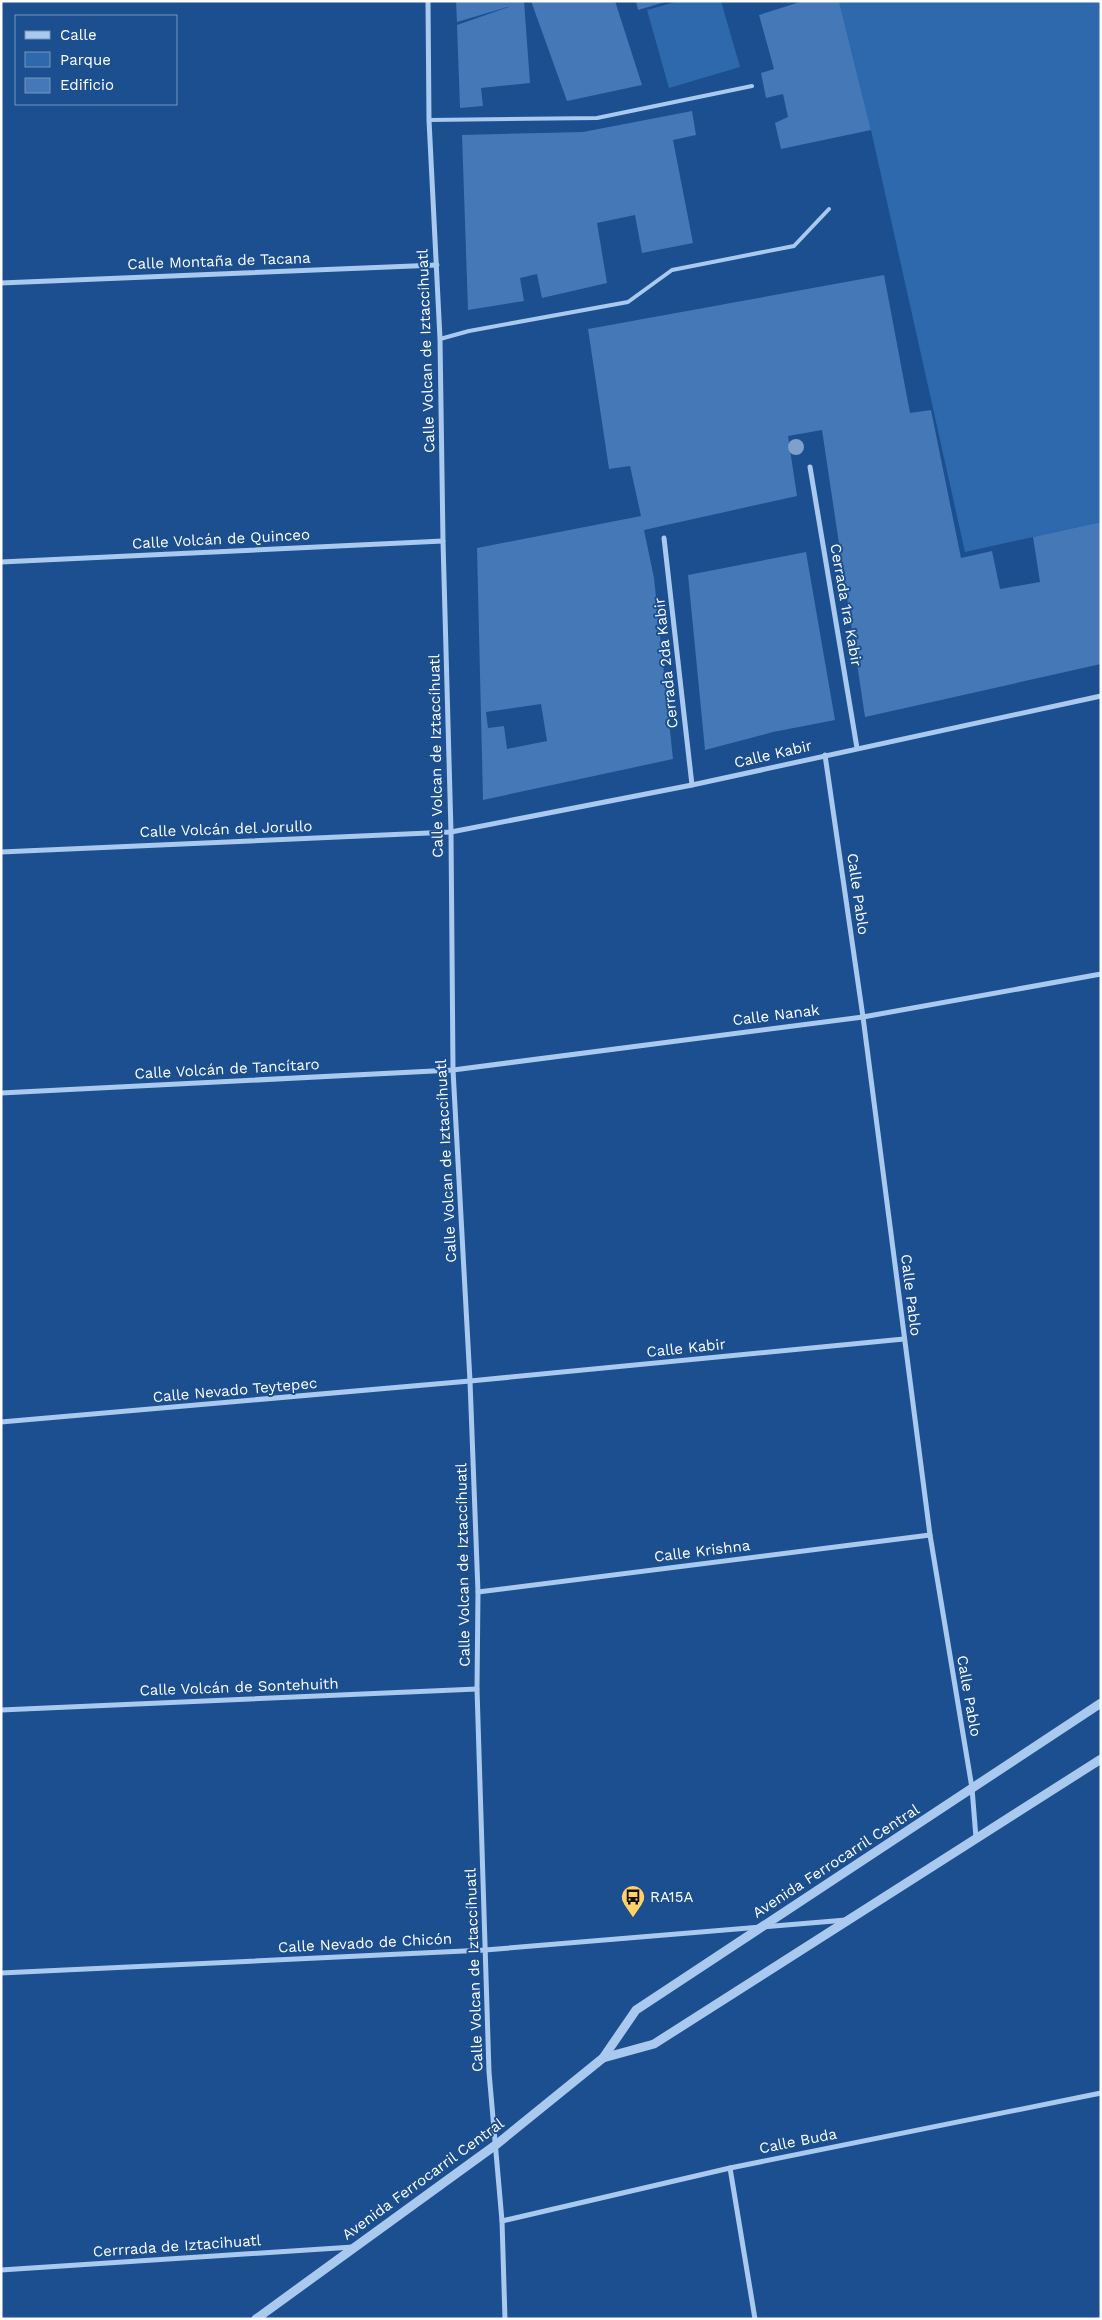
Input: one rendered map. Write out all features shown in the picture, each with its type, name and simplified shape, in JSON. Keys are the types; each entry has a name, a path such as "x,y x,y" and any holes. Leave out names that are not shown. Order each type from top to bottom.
{"street":[{"name":"Calle Volcan de Iztaccíhuatl","path":"428,1 429,120 440,339 443,541 451,832 453,1070 470,1381 478,1592 477,1689 489,2072 502,2221 505,2319"},
{"name":"Calle Montaña de Tacana","path":"1,283 437,265"},
{"name":"Cerrada 1ra Kabir","path":"810,467 857,748"},
{"name":"Cerrada 2da Kabir","path":"664,538 692,784"},
{"name":"Calle Volcán de Quinceo","path":"1,562 443,541"},
{"name":"Calle Kabir","path":"451,832 692,784 1101,696"},
{"name":"Calle Pablo","path":"825,755 863,1017 930,1535 972,1788 976,1838"},
{"name":"Calle Volcán del Jorullo","path":"1,852 451,832"},
{"name":"Calle Nanak","path":"453,1070 863,1017 1101,974"},
{"name":"Calle Volcán de Tancítaro","path":"1,1093 453,1070"},
{"name":"Calle Kabir","path":"470,1381 904,1339"},
{"name":"Calle Nevado Teytepec","path":"1,1422 470,1381"},
{"name":"Calle Krishna","path":"478,1592 930,1535"},
{"name":"Calle Volcán de Sontehuith","path":"1,1710 477,1689"},
{"name":"Avenida Ferrocarril Central","path":"256,2319 496,2144 603,2058 636,2010 1101,1703"},
{"name":"Avenida Ferrocarril Central","path":"603,2058 654,2044 1101,1759"},
{"name":"Calle Nevado de Chicón","path":"1,1973 485,1950 848,1920"},
{"name":"Calle Buda","path":"502,2221 730,2168 1101,2093"},
{"path":"730,2168 756,2319"},
{"name":"Cerrrada de Iztacihuatl","path":"1,2270 354,2247"}],"lane":[{"path":"429,120 597,118 752,86"},
{"path":"440,339 628,302 672,270 794,246 829,209"}],"green space":[{"path":"679,1 721,1 740,67 669,88 647,10"},
{"path":"839,1 1101,1 1101,522 965,552 871,130"}],"building":[{"path":"456,1 524,1 530,83 481,88 483,106 460,108 457,25 514,5 457,22"},
{"path":"531,1 615,1 642,85 567,101"},
{"path":"636,1 665,1 665,2 638,10"},
{"path":"803,1 839,1 871,130 781,149 775,123 788,117 783,94 766,98 761,73 774,69 759,15"},
{"path":"692,111 696,135 673,140 693,243 642,253 635,215 597,223 607,283 542,298 537,274 520,278 524,301 468,310 462,135 583,132"},
{"path":"884,275 910,413 931,410 961,558 992,551 1000,589 1040,582 1033,537 1101,522 1101,664 865,717 822,430 788,436 797,496 644,530 654,578 673,759 483,800 477,548 641,516 630,466 609,469 588,329","holes":["541,704 547,741 507,749 504,726 488,728 486,712"]},
{"path":"806,552 835,720 773,732 705,750 688,575"}],"place":[{"name":"RA15A","path":"633,1918"}]}
